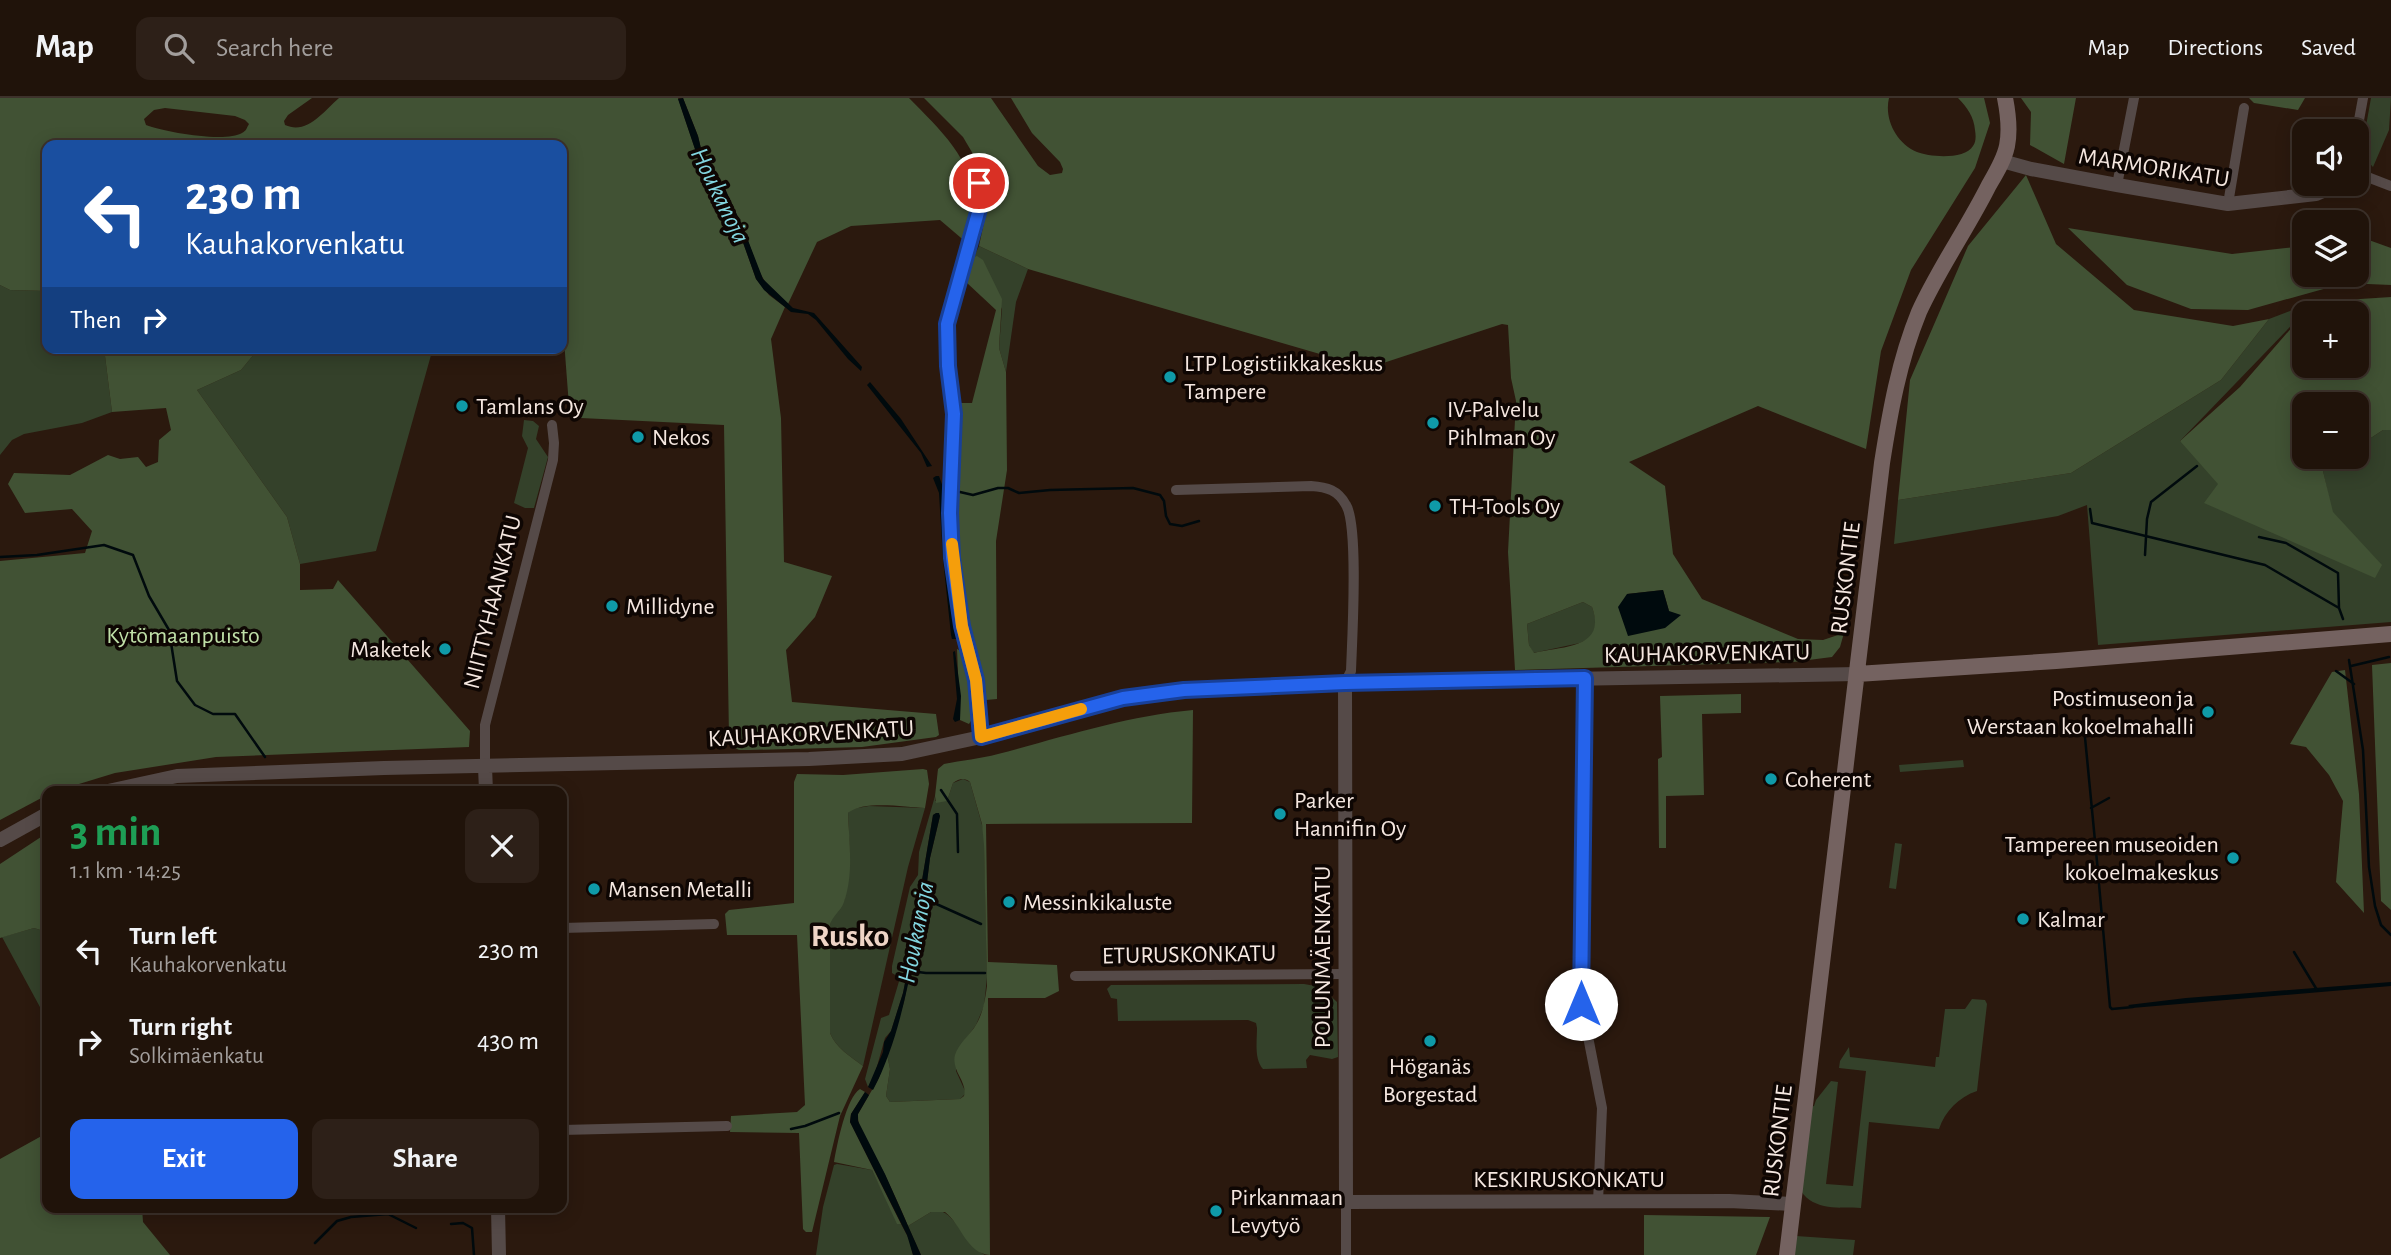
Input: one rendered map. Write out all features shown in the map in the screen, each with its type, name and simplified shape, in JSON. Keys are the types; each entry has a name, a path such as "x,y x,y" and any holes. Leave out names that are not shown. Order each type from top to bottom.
{"main road":[{"name":"RUSKONTIE","path":"1787,1255 1882,463 1896,383 1908,343 1933,282 2002,161 2008,138 2005,98"},
{"name":"KAUHAKORVENKATU","path":"1857,674 2391,634"}],"street":[{"path":"2117,186 2134,98"},
{"path":"2359,119 2363,98"},
{"path":"2228,204 2244,108"},
{"name":"MARMORIKATU","path":"2002,161 2117,186 2228,204 2298,196"},
{"path":"2369,178 2391,186"},
{"path":"979,183 979,209 947,324 948,366 954,414 950,513 952,558 962,626 976,680 981,737"},
{"name":"NIITTYHAANKATU","path":"486,786 485,725 553,460 552,425"},
{"name":"POLUNMÄENKATU","path":"1175,490 1311,486 1333,490 1348,507 1353,537 1351,671 1345,683 1346,1255"},
{"name":"KAUHAKORVENKATU","path":"131,786 177,776 384,768 809,759 902,754 981,737 1097,705 1161,692 1210,688 1857,674"},
{"path":"1585,678 1580,996 1602,1101 1598,1202"},
{"path":"0,840 42,817"},
{"path":"567,928 714,924"},
{"name":"ETURUSKONKATU","path":"1075,976 1345,974"},
{"path":"567,1130 727,1126"},
{"name":"KESKIRUSKONKATU","path":"1346,1202 1729,1201 1792,1204"},
{"path":"499,1213 499,1255"}],"green space":[{"path":"0,98 312,98 284,121 285,125 300,127 308,125 339,98 678,98 699,161 735,220 756,279 769,295 785,307 771,339 781,418 784,562 832,576 815,617 786,650 792,702 936,714 939,735 862,747 739,750 731,746 724,425 581,418 569,406 565,354 567,140 42,140 42,291 10,290 0,285","holes":["165,108 235,116 249,124 242,133 222,137 167,131 146,125 144,119 154,110"]},
{"path":"683,98 909,98 943,133 968,174 974,206 967,243 940,220 851,226 817,242 788,304 768,287 759,271 726,191 703,157"},
{"path":"924,98 991,98 1038,166 1050,175 1062,173 1060,162 1032,133 1011,98 1889,98 1890,122 1903,143 1917,152 1938,156 1963,154 1975,143 1973,121 1958,98 1984,98 1990,123 1975,168 1911,270 1881,351 1866,449 1758,406 1629,462 1665,486 1673,554 1702,599 1798,639 1823,640 1844,633 1840,647 1832,657 1793,662 1515,670 1508,552 1516,401 1511,378 1508,325 1502,324 1368,368 1028,269 979,246 986,213 986,198 973,154 963,137","holes":["1663,590 1669,611 1627,594","1583,602 1592,607 1595,621 1588,638 1580,643 1534,653 1529,645 1527,624"]},
{"path":"2021,98 2076,98 2064,164 2030,145 2031,112"},
{"path":"2249,98 2305,98 2298,110 2254,103"},
{"path":"2371,98 2391,98 2389,130 2373,167 2369,163 2367,119"},
{"path":"2026,175 2056,244 2134,310 2233,326 2269,319 2221,380 2071,473 1898,500 1910,380 1968,246"},
{"path":"2068,228 2232,254 2292,247 2292,287 2331,287 2248,310 2191,309 2127,285"},
{"path":"2369,240 2391,248 2391,285 2369,284"},
{"path":"979,246 1028,269 1016,302 1006,372 999,348 1002,309 974,257"},
{"path":"974,257 983,260 1002,299 999,348 1006,372 1007,470 996,541 997,699 986,700 983,697 979,662 962,591 956,496 959,403 972,403 996,310 966,282"},
{"path":"0,285 10,290 42,291 42,354 105,354 112,412 82,423 24,434 12,440 0,455"},
{"path":"2391,297 2391,430 2383,430 2369,439 2369,392 2292,392 2292,469 2326,469 2323,471 2333,512 2382,565 2375,578 2204,503 2218,484 2180,441 2240,387 2292,327 2292,378 2369,378 2369,301 2329,301"},
{"path":"2292,310 2292,325 2180,441 2381,565 2332,512 2323,471 2369,469 2369,439 2383,430 2391,430 2391,622 2098,645 2087,505 2058,516 1894,544 1898,500 2071,473 2221,380 2269,319"},
{"name":"Kytömaanpuisto","path":"105,354 254,354 241,370 197,390 287,517 300,564 300,590 333,589 338,580 470,731 469,747 216,757 115,773 72,786 42,786 42,798 0,820 0,561 85,553 92,531 72,509 25,513 8,484 14,473 70,475 108,455 120,459 138,457 146,467 158,462 159,440 171,430 166,408 112,412"},
{"path":"254,354 431,354 376,551 300,564 287,517 197,390 241,370"},
{"path":"524,420 533,421 539,426 536,439 548,457 534,508 525,508 514,503 528,448 522,436"},
{"path":"1583,602 1592,607 1595,625 1592,637 1580,643 1533,653 1529,645 1527,624"},
{"path":"957,649 963,652 971,695 972,719 969,724 960,720"},
{"path":"2391,663 2391,910 2381,901 2372,665"},
{"path":"2345,670 2359,794 2364,913 2336,882 2343,801 2329,775 2306,747 2290,744 2332,672"},
{"path":"1741,694 1741,713 1702,714 1704,795 1666,796 1666,848 1659,848 1658,759 1662,757 1660,696"},
{"path":"1193,710 1192,823 986,824 988,962 1057,965 1059,991 1045,998 988,998 990,1255 976,1250 945,1212 931,1212 908,1226 885,1175 864,1138 858,1114 879,1078 887,1054 890,1069 886,1096 890,1102 960,1099 964,1096 964,1086 955,1066 955,1055 980,1018 987,986 982,824 968,780 962,779 953,783 947,801 936,803 938,769 944,764 991,756 1119,722"},
{"path":"1963,760 1964,767 1900,772 1899,765"},
{"path":"927,770 929,784 925,808 874,805 848,813 849,880 844,902 830,925 830,1033 839,1047 863,1066 840,1116 812,1232 806,1232 803,1229 799,1133 730,1132 731,1116 797,1112 805,1105 797,935 727,935 725,914 729,910 794,903 794,782 797,774 843,775"},
{"path":"963,779 970,782 984,832 987,977 984,1006 976,1025 957,1051 956,1071 966,1093 960,1099 890,1102 886,1096 890,1069 887,1054 904,1002 918,931 922,923 930,858 940,816 937,813 933,815 918,918 903,993 891,1031 885,1038 874,1077 868,1087 865,1079 881,1018 889,1015 900,978 892,973 892,966 910,887 918,875 919,852 935,796 935,801 947,801 953,783"},
{"path":"869,806 925,808 908,867 863,1066 839,1047 830,1033 830,925 844,901 847,887 850,858 848,813 852,809"},
{"path":"42,836 42,930 34,928 0,938 0,864"},
{"path":"1895,843 1902,844 1896,889 1889,888"},
{"path":"34,928 42,930 42,1011 2,937"},
{"path":"1304,984 1321,987 1337,1002 1338,1057 1332,1059 1310,1055 1306,1060 1307,1068 1263,1069 1257,1055 1256,1023 1248,1020 1118,1021 1117,999 1111,998 1107,989 1111,985"},
{"path":"1972,999 1985,1000 1987,1004 1977,1091 1954,1105 1939,1129 1869,1122 1861,1208 1828,1207 1806,1197 1801,1191 1810,1107 1814,1106 1831,1081 1838,1082 1826,1184 1853,1186 1866,1071 1839,1068 1840,1061 1849,1047 1850,1057 1935,1067 1936,1057 1939,1057 1945,1009 1965,1009"},
{"path":"860,1089 865,1092 851,1114 850,1122 901,1224 897,1224 872,1170 834,1162 846,1112"},
{"path":"42,1136 42,1213 142,1213 143,1222 170,1255 0,1255 0,1159"},
{"path":"834,1165 872,1170 909,1239 913,1255 816,1255 823,1207"},
{"path":"940,1211 951,1218 972,1244 985,1255 921,1255 908,1226 931,1212"},
{"path":"1644,1215 1770,1217 1756,1255 1644,1255"},
{"path":"1796,1236 1855,1240 1853,1255 1794,1255"}],"water":[{"name":"Houkanoja","path":"683,98 703,157 726,191 763,279 793,308 814,313 862,367 861,371 816,320 808,314 791,312 764,290 756,279 735,220 699,161 678,99"},
{"path":"870,382 901,419 932,466 927,467 921,453 867,385"},
{"path":"939,476 945,493 943,500 956,639 952,639 951,635 939,493 933,478"},
{"path":"1663,590 1669,611 1681,615 1665,628 1628,636 1618,607 1627,594"},
{"path":"955,651 961,696 960,720 955,722 953,719 957,699 953,652"},
{"path":"936,813 940,816 930,858 922,923 896,1033 873,1090 868,1087 903,993 918,918 933,815"},
{"path":"2391,982 2391,986 2132,1008 2128,1005 2186,998"},
{"path":"865,1092 869,1095 858,1114 858,1121 921,1255 913,1255 907,1235 850,1122 851,1114"}],"waterway":[{"path":"2145,555 2151,502 2197,466"},
{"path":"960,492 973,495 998,488 1008,488 1019,493 1133,488 1160,495 1170,524 1182,526 1199,521"},
{"path":"2090,509 2092,523 2265,565 2339,608"},
{"path":"2259,537 2286,543 2338,573 2339,608 2343,619"},
{"path":"0,557 37,555 104,545 133,555 149,596 169,630 177,681 195,705 213,714 235,714 265,757"},
{"path":"2351,666 2389,657"},
{"path":"2349,660 2363,750 2369,867 2381,925 2391,935"},
{"path":"2336,671 2354,684"},
{"path":"2084,727 2098,872"},
{"path":"941,790 957,814 958,852"},
{"path":"2091,808 2109,798"},
{"path":"2099,884 2110,1007 2133,1007"},
{"name":"Houkanoja","path":"923,898 981,924"},
{"path":"2294,952 2317,990"},
{"name":"Houkanoja","path":"910,971 985,973"},
{"path":"791,1129 839,1113"},
{"path":"315,1243 337,1221 351,1217 388,1214 416,1228"},
{"path":"451,1224 463,1223 472,1228 474,1255"}],"slow traffic":[{"path":"952,544 962,626 976,680 981,737 1081,709"}],"place":[{"name":"LTP Logistiikkakeskus Tampere","path":"1170,377"},
{"name":"Tamlans Oy","path":"462,406"},
{"name":"IV-Palvelu Pihlman Oy","path":"1433,423"},
{"name":"Nekos","path":"638,437"},
{"name":"TH-Tools Oy","path":"1435,506"},
{"name":"Millidyne","path":"612,606"},
{"name":"Maketek","path":"445,649"},
{"name":"Postimuseon ja Werstaan kokoelmahalli","path":"2208,712"},
{"name":"Coherent","path":"1771,779"},
{"name":"Parker Hannifin Oy","path":"1280,814"},
{"name":"Tampereen museoiden kokoelmakeskus","path":"2233,858"},
{"name":"Mansen Metalli","path":"594,889"},
{"name":"Messinkikaluste","path":"1009,902"},
{"name":"Kalmar","path":"2023,919"},
{"name":"Höganäs Borgestad","path":"1430,1041"},
{"name":"Pirkanmaan Levytyö","path":"1216,1211"}],"district":[{"name":"Rusko","path":"850,935"}],"route":[{"path":"979,183 979,209 947,324 948,366 954,414 950,513 952,558 962,626 976,680 981,737 1123,698 1161,692 1345,683 1585,678 1581,1004"}]}
